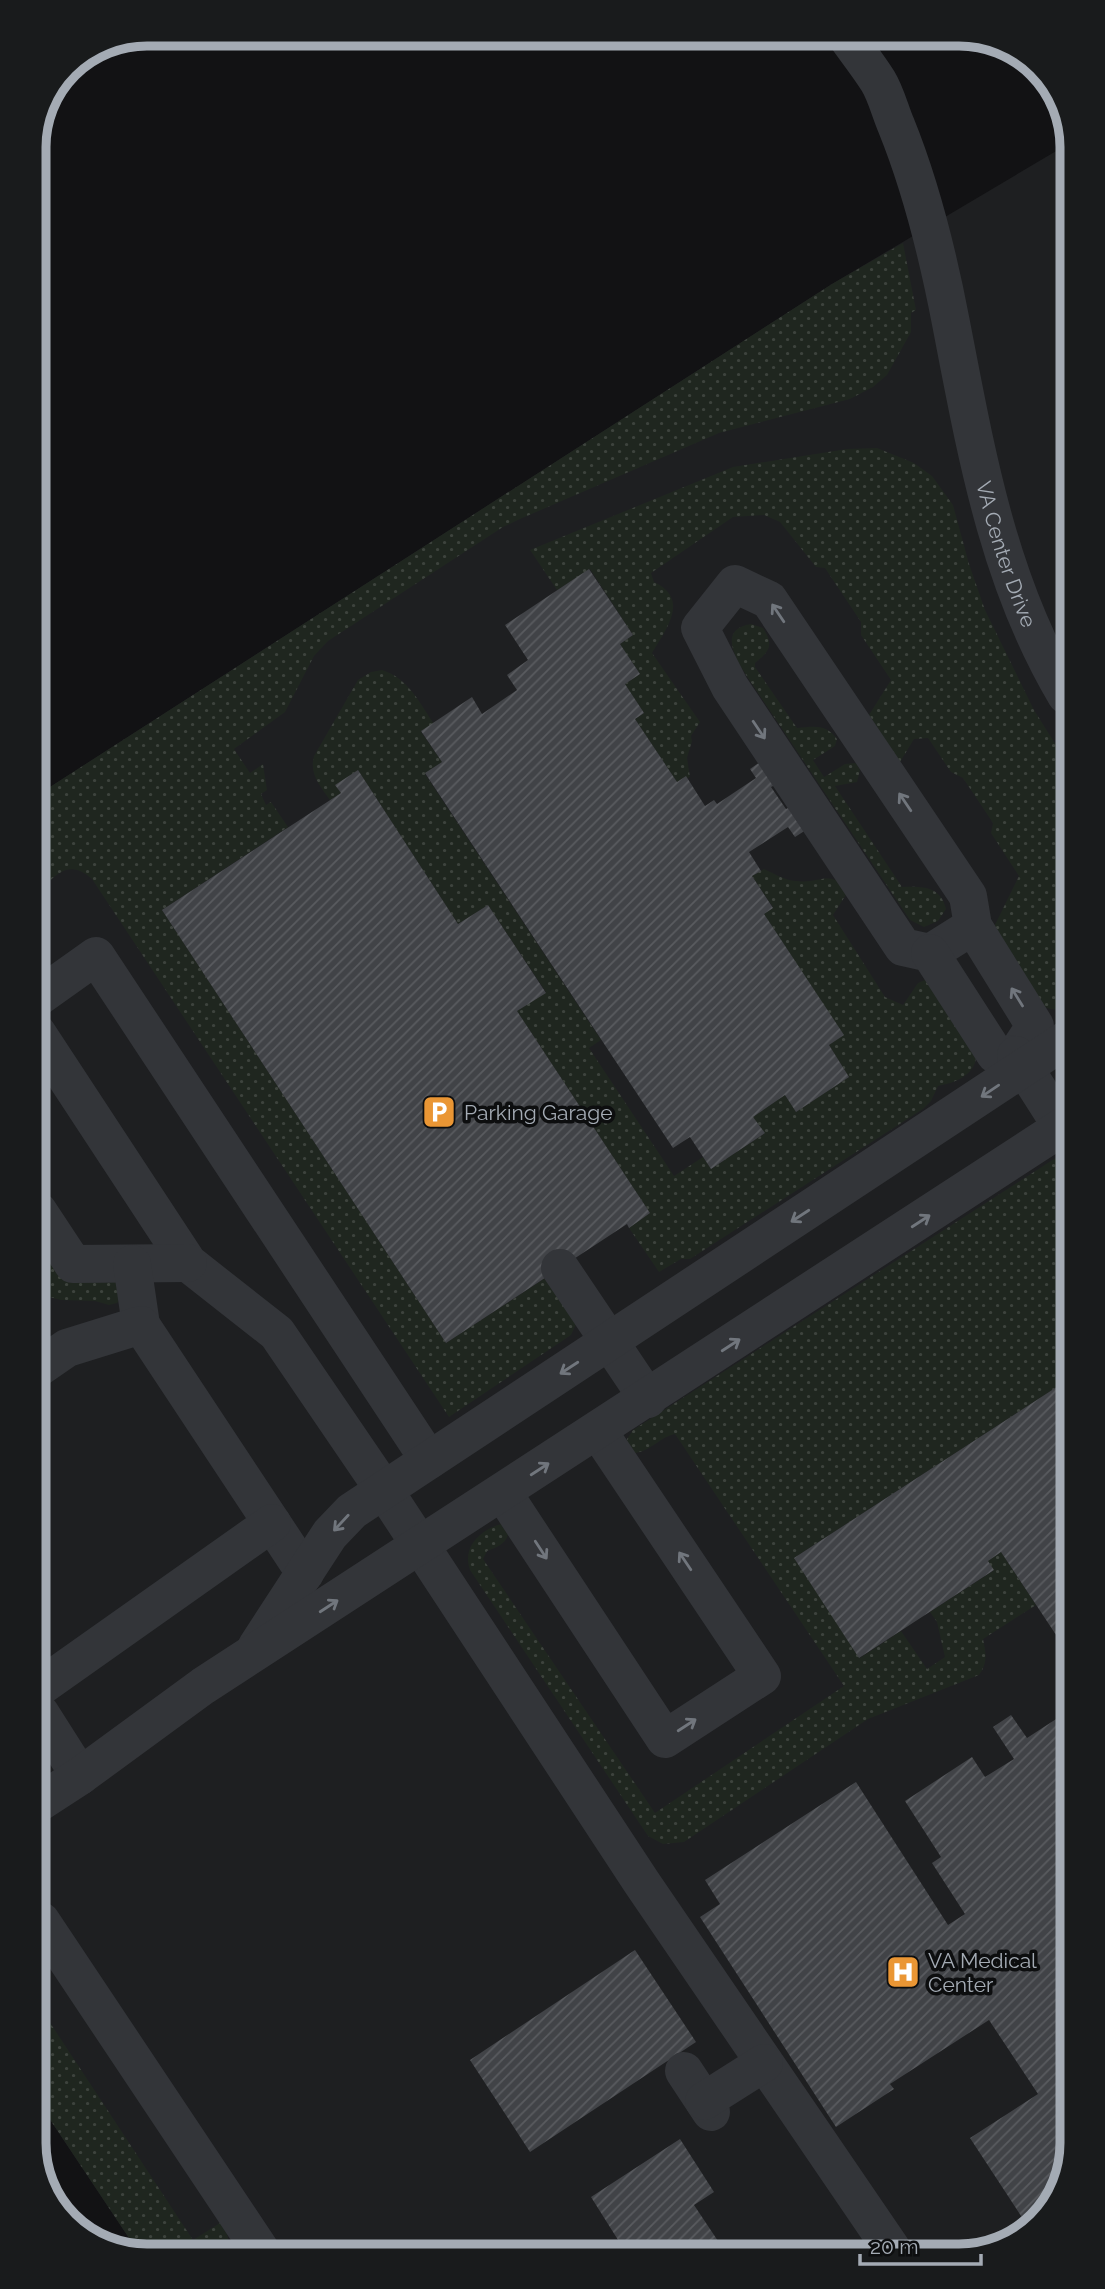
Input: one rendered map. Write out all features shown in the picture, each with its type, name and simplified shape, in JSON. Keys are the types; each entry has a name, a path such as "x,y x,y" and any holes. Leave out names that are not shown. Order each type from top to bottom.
{"street":[{"name":"VA Center Drive","path":"853,46 879,83 915,172 939,261 966,402 997,539 1013,586 1048,665 1060,685"},
{"path":"973,926 930,953 903,947 730,687 700,628 735,584 769,600 968,896 973,926 1035,1026 1020,1061"},
{"path":"930,953 995,1054 1020,1061 1060,1119"},
{"path":"46,992 96,956 429,1460"},
{"path":"250,1656 330,1534 352,1511 610,1342 1020,1061 1060,1042"},
{"path":"46,1048 188,1264 276,1333 384,1490 651,1896 888,2244"},
{"path":"46,1798 204,1686 1060,1129"},
{"path":"46,1223 73,1264 188,1264"},
{"path":"132,1264 141,1325 304,1573"},
{"path":"560,1268 648,1399"},
{"path":"46,1362 67,1348 141,1325"},
{"path":"503,1493 665,1739 762,1676 598,1431"},
{"path":"46,1683 272,1523"},
{"path":"46,1722 80,1776"},
{"path":"46,1928 256,2243"},
{"path":"700,2095 764,2063"}],"shaded area":[{"path":"1060,149 1060,2142 1056,2168 1042,2198 1020,2223 997,2236 958,2244 132,2242 46,2114 46,790 832,284"},
{"path":"903,243 916,310 911,313 911,332 887,375 873,387 850,399 719,433 503,527 328,641 314,656 285,712 234,749 250,773 263,764 267,790 261,794 266,805 271,802 288,827 162,910 446,1343 553,1273 577,1322 571,1335 449,1417 92,879 69,869 46,884 46,790 832,284"},
{"path":"877,448 914,463 932,476 953,505 985,610 1034,710 1060,751 1060,1010 1041,1005 991,933 1019,876 991,833 993,823 963,778 951,772 928,738 914,739 900,762 869,715 891,680 861,635 861,622 825,568 816,567 780,522 764,515 733,517 651,573 654,582 671,597 673,605 669,624 652,653 700,722 691,736 687,758 690,777 677,782 635,719 644,713 625,684 640,674 620,644 633,635 590,569 557,590 530,550 733,467 847,449"},
{"path":"751,624 763,628 769,643 767,651 755,663 755,667 797,728 824,728 837,739 835,746 813,760 824,777 845,764 856,763 860,770 857,782 835,786 902,887 923,887 940,896 946,909 938,921 924,927 910,920 746,675 734,652 732,638 741,627"},
{"path":"382,670 406,685 434,724 421,732 442,762 425,774 601,1040 589,1048 674,1176 703,1157 711,1169 764,1134 753,1117 785,1095 796,1112 849,1077 829,1045 843,1035 764,914 773,907 752,876 764,869 792,880 836,880 849,890 833,915 885,997 903,1005 918,983 925,980 976,1054 969,1073 951,1083 938,1086 931,1101 923,1109 690,1259 681,1259 659,1272 629,1228 650,1213 517,1011 546,992 488,905 458,924 358,770 336,785 341,793 330,800 316,780 314,756 358,680 371,672"},
{"path":"1060,1155 1060,1385 794,1558 860,1658 901,1631 927,1669 945,1657 937,1622 930,1612 993,1571 988,1561 1001,1552 1036,1605 983,1639 986,1658 979,1675 868,1719 684,1842 663,1844 648,1836 470,1570 468,1562 471,1547 480,1535 501,1524 508,1535 507,1538 487,1551 483,1559 655,1813 844,1686 675,1434 634,1453 628,1447 627,1439 633,1430"},
{"path":"46,1243 114,1279 123,1296 117,1303 109,1305 95,1301 61,1300 46,1296"},
{"path":"46,2017 193,2240 220,2223 229,2243 132,2242 46,2114"}],"building":[{"path":"589,569 633,635 620,644 640,674 625,684 644,713 635,719 677,782 686,776 705,806 714,800 717,804 756,778 750,769 760,762 775,785 771,787 786,809 790,807 806,830 795,837 788,827 749,852 761,871 752,876 773,908 764,914 844,1035 829,1045 849,1077 796,1112 785,1095 753,1117 765,1133 711,1169 690,1137 673,1148 425,773 442,762 421,731 472,697 482,714 517,690 507,675 528,660 505,625"},
{"name":"Parking Garage","path":"358,770 458,924 488,905 546,993 517,1011 650,1213 629,1228 627,1224 446,1343 162,910 341,793 335,785"},
{"path":"1060,1385 1060,1641 1001,1552 988,1561 994,1570 859,1658 794,1558"},
{"name":"VA Medical Center","path":"1011,1715 1027,1738 1060,1717 1060,2142 1056,2168 1049,2187 1030,2214 1023,2219 970,2138 1038,2094 989,2020 890,2084 894,2089 836,2127 700,1917 720,1904 705,1880 856,1782 948,1925 965,1914 932,1863 941,1857 905,1801 972,1757 985,1777 1014,1759 993,1727"},
{"path":"635,1950 696,2042 530,2152 470,2060"},
{"path":"680,2139 714,2192 694,2205 720,2244 620,2244 591,2197"}],"place":[{"name":"Parking Garage","path":"439,1112"},
{"name":"VA Medical Center","path":"903,1972"}]}
